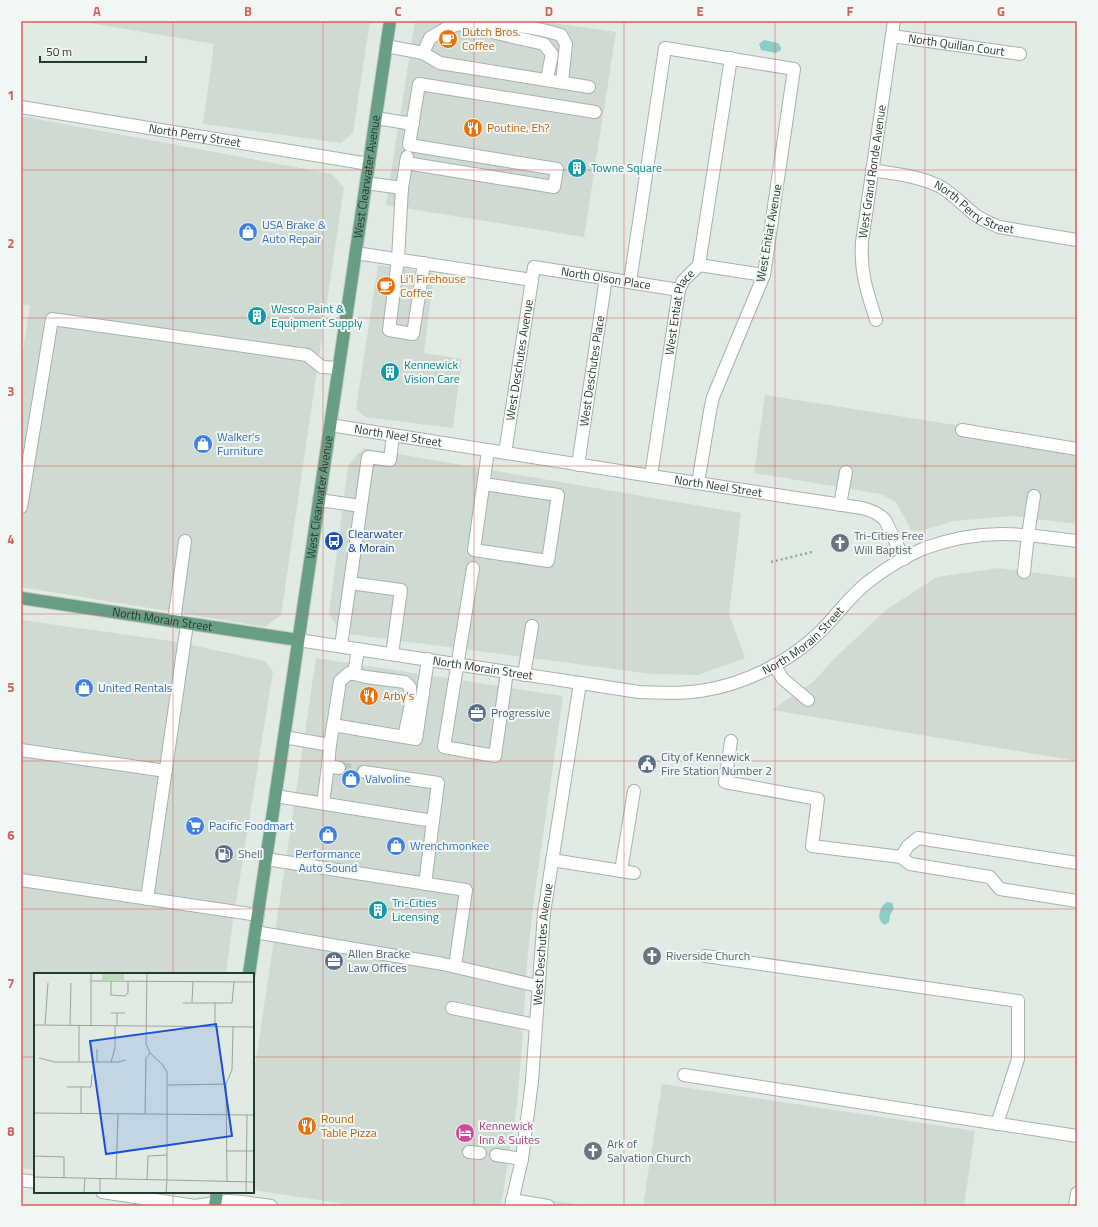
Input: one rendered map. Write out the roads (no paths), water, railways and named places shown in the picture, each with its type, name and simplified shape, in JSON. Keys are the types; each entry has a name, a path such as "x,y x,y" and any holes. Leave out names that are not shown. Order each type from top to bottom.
{"main road":[{"name":"West Clearwater Avenue","path":"249,973 390,21"},
{"name":"North Morain Street","path":"21,598 298,640"}],"street":[{"name":"West Grand Ronde Avenue","path":"876,320 864,280 861,260 862,242 894,21"},
{"path":"423,53 430,38 447,28 459,24 476,26 504,24 538,28 561,35 566,44 562,82"},
{"path":"476,26 496,33 544,44 552,54 547,79"},
{"name":"North Quillan Court","path":"892,36 1020,54"},
{"path":"386,46 423,53 440,63 547,79 589,87"},
{"path":"630,282 665,48 731,58"},
{"name":"West Entiat Avenue","path":"698,483 713,397 764,274 794,69 731,58"},
{"name":"West Entiat Place","path":"651,476 679,290 683,281 699,265 731,58"},
{"path":"424,263 413,334 389,330 398,259 402,188 419,84 595,112"},
{"name":"North Perry Street","path":"21,107 369,164"},
{"path":"376,118 413,124"},
{"path":"406,163 554,187 557,169 409,145"},
{"name":"North Perry Street","path":"872,170 908,176 942,187 976,215 999,227 1077,240"},
{"path":"366,183 402,188"},
{"path":"356,253 532,280"},
{"path":"699,265 764,274"},
{"name":"North Olson Place","path":"534,267 679,290"},
{"name":"West Deschutes Avenue","path":"505,453 534,267"},
{"name":"West Deschutes Place","path":"578,465 606,278"},
{"path":"21,507 52,319 307,355 322,367 338,368"},
{"name":"North Neel Street","path":"330,425 488,451 862,508 872,511 880,516 889,528 904,558"},
{"path":"962,430 1077,449"},
{"path":"341,646 368,457 390,460 393,435"},
{"path":"484,484 558,495 548,561 474,550 488,451"},
{"path":"840,505 846,472"},
{"path":"1024,572 1034,496"},
{"path":"319,500 361,506"},
{"path":"904,558 925,548 962,537 999,533 1077,541"},
{"path":"174,621 186,541"},
{"name":"North Morain Street","path":"298,640 580,683 659,693 700,691 738,681 757,674 789,657 818,634 868,582 904,558"},
{"path":"473,568 444,747 495,756 507,672"},
{"path":"350,583 401,590 392,654"},
{"path":"147,899 188,624"},
{"path":"524,674 532,626"},
{"path":"354,674 358,649"},
{"path":"333,725 416,739 428,659"},
{"path":"774,665 783,679 808,700"},
{"path":"323,803 334,767 330,744 340,681 349,673 366,677 405,682 410,687 411,704 404,737"},
{"name":"West Deschutes Avenue","path":"512,1203 522,1159 532,1081 544,913 580,683"},
{"path":"284,737 330,744"},
{"path":"731,741 725,782 818,798 812,846 901,857 910,864 990,877 1000,889 1077,901"},
{"path":"21,750 166,770"},
{"path":"364,772 438,783 425,884"},
{"path":"552,860 628,872 634,791"},
{"path":"275,796 433,821"},
{"path":"901,857 908,846 918,838 1077,863"},
{"path":"266,859 466,890 455,966"},
{"path":"21,880 258,915"},
{"path":"255,932 455,966 538,986"},
{"path":"706,956 1018,1001 1018,1059 997,1124"},
{"path":"452,1008 536,1025"},
{"path":"684,1075 1077,1136"},
{"path":"496,1155 522,1159"},
{"path":"21,1180 34,1182"},
{"path":"109,1193 195,1206 215,1200 271,1206"},
{"path":"1075,1206 1077,1193"},
{"path":"512,1203 548,1206"}],"water":[{"path":"764,40 778,43 781,50 776,53 761,50 759,44"},
{"path":"887,902 892,903 894,908 890,915 889,922 885,925 879,917 882,907"}],"tunnel":[{"path":"339,768 364,772"}],"place":[{"name":"Dutch Bros. Coffee","path":"448,39"},
{"name":"Poutine, Eh?","path":"473,128"},
{"name":"Towne Square","path":"577,168"},
{"name":"USA Brake & Auto Repair","path":"248,232"},
{"name":"Li'l Firehouse Coffee","path":"386,286"},
{"name":"Wesco Paint & Equipment Supply","path":"257,316"},
{"name":"Kennewick Vision Care","path":"390,372"},
{"name":"Walker's Furniture","path":"203,444"},
{"name":"Clearwater & Morain","path":"334,541"},
{"name":"Tri-Cities Free Will Baptist","path":"840,543"},
{"name":"United Rentals","path":"84,688"},
{"name":"Arby's","path":"369,696"},
{"name":"Progressive","path":"477,713"},
{"name":"City of Kennewick Fire Station Number 2","path":"647,764"},
{"name":"Valvoline","path":"351,779"},
{"name":"Pacific Foodmart","path":"195,826"},
{"name":"Performance Auto Sound","path":"328,835"},
{"name":"Wrenchmonkee","path":"396,846"},
{"name":"Shell","path":"224,854"},
{"name":"Tri-Cities Licensing","path":"378,910"},
{"name":"Riverside Church","path":"652,956"},
{"name":"Allen Bracke Law Offices","path":"334,961"},
{"name":"Round Table Pizza","path":"307,1126"},
{"name":"Kennewick Inn & Suites","path":"465,1133"},
{"name":"Ark of Salvation Church","path":"593,1151"}]}
